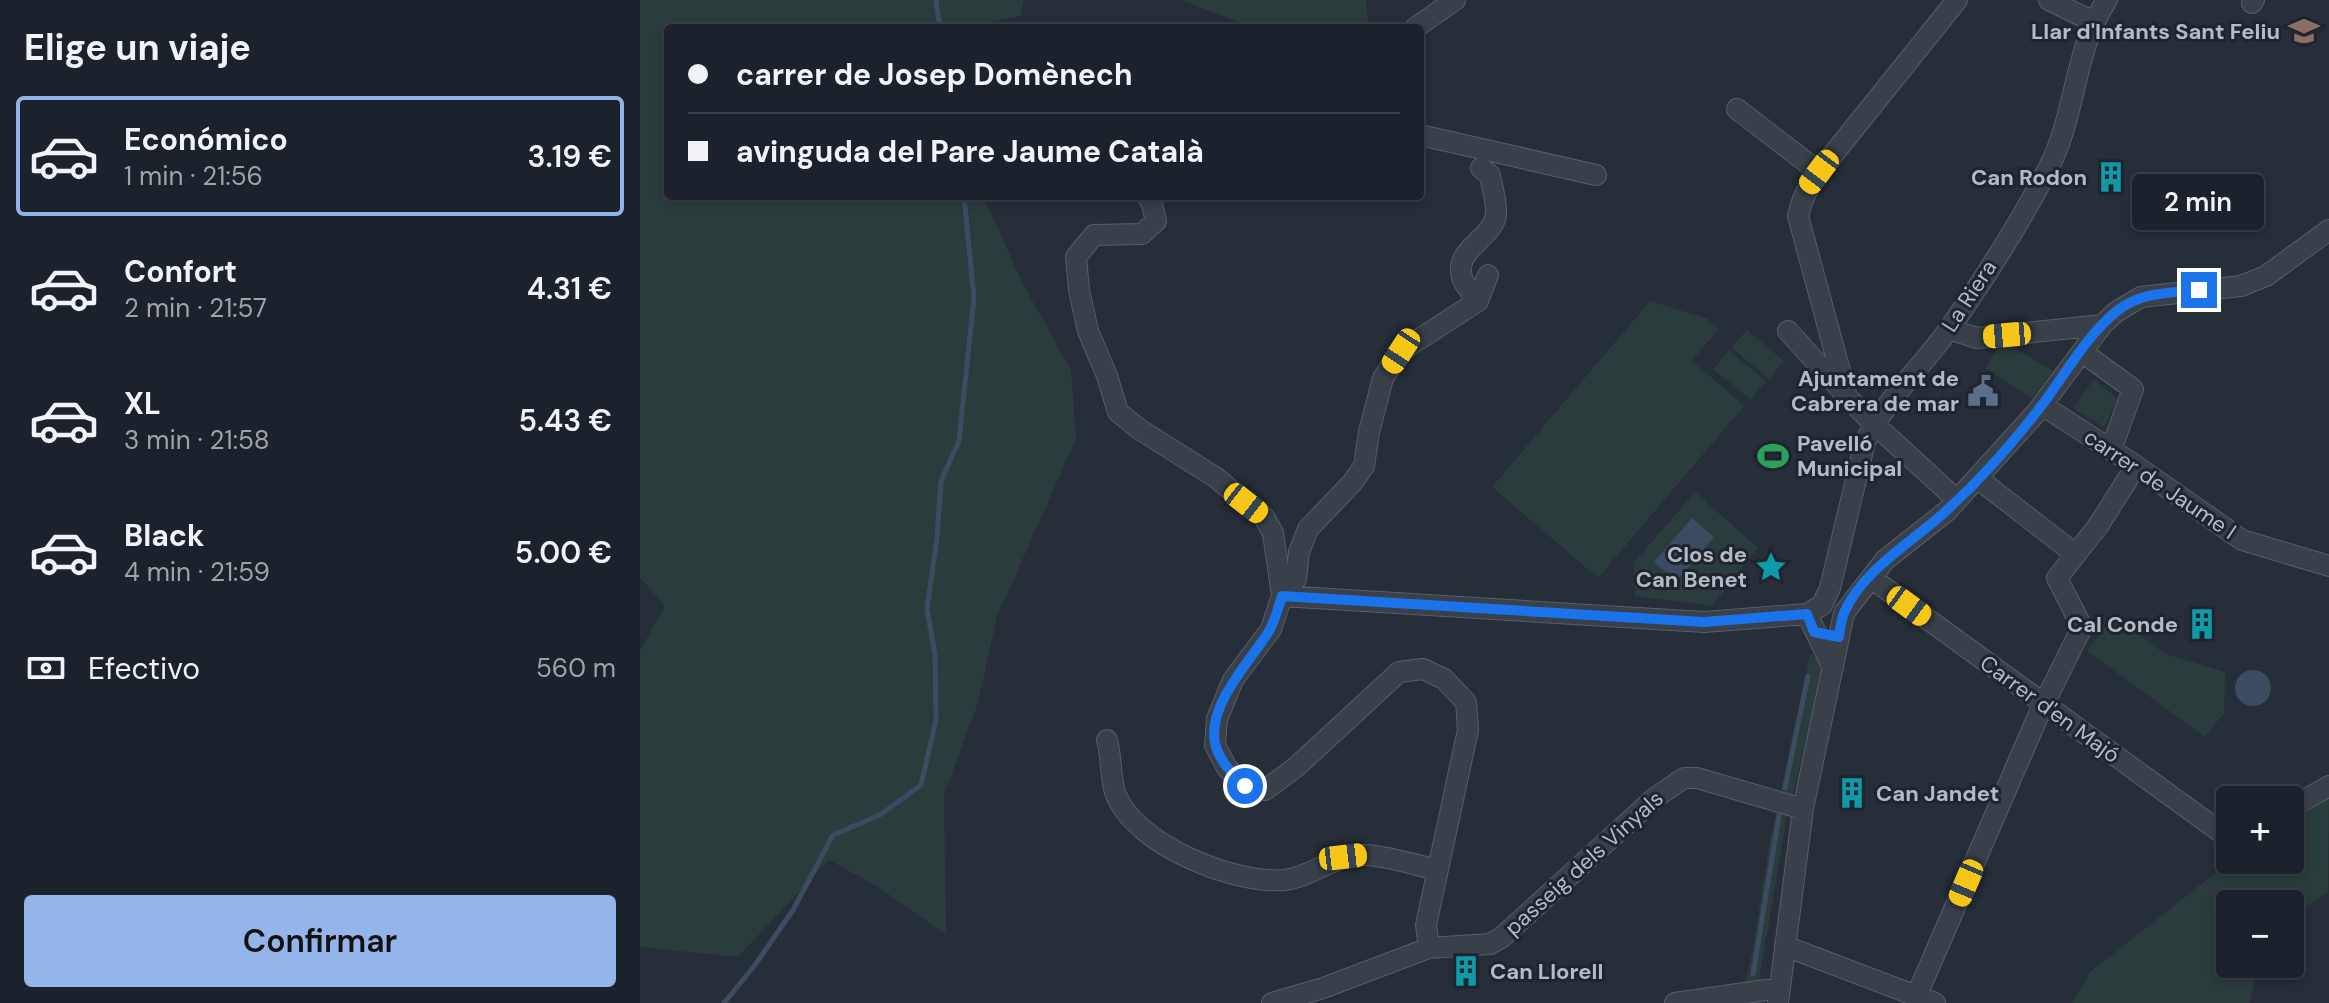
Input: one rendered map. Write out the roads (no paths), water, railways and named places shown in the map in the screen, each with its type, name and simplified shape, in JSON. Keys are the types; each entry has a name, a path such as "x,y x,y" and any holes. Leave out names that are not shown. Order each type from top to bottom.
{"street":[{"path":"1421,24 1455,0"},
{"path":"1847,397 1798,216 1805,191 1957,0"},
{"path":"2049,0 2094,22"},
{"name":"La Riera","path":"1830,588 1865,442 1879,428 1949,329 2051,165 2094,22 2107,0"},
{"path":"1737,109 1819,172"},
{"path":"1424,136 1596,175"},
{"path":"1478,301 1463,281 1461,271 1472,244 1492,225 1496,216 1490,175 1481,168"},
{"path":"1150,200 1156,221 1142,234 1094,235 1076,257 1088,331 1118,412 1139,429 1215,477 1264,517 1273,533 1282,596"},
{"path":"1675,1003 1779,995 1785,946 1790,806 1833,668 1844,613 1885,560 1957,500 2042,405 2102,325 2116,312 2141,297 2241,286 2266,276 2274,263 2329,230"},
{"path":"1429,948 1426,925 1468,730 1466,702 1444,679 1423,669 1399,672 1295,768 1265,790 1245,786 1227,768 1215,745 1217,719 1233,680 1271,629 1282,596 1296,579 1299,552 1308,529 1364,466 1383,378 1401,351 1478,301 1488,275"},
{"path":"1949,329 1977,338 2102,325"},
{"path":"1788,331 1847,397 1957,500"},
{"path":"2082,352 2133,389 2111,450"},
{"name":"carrer de Jaume I","path":"2042,405 2242,540 2329,566"},
{"path":"1785,946 1926,1000 2043,705 2082,627 2057,578 2098,526 2136,466"},
{"path":"1977,478 2074,553"},
{"path":"1841,536 1841,560 1845,573 1856,574 1885,560"},
{"name":"Carrer d'en Majó","path":"1871,578 2216,829"},
{"path":"1811,623 1830,588"},
{"path":"1830,588 1844,613"},
{"path":"1282,596 1704,622 1811,623 1839,637"},
{"path":"1811,623 1833,668"},
{"path":"1107,740 1116,794 1133,821 1157,843 1193,860 1247,877 1284,880 1311,873 1343,857 1365,854 1438,870"},
{"name":"passeig dels Vinyals","path":"1272,1003 1327,995 1429,948 1490,944 1501,938 1656,797 1684,778 1697,778 1790,806"},
{"path":"2304,800 2329,786"}],"water":[{"path":"1692,518 1714,537 1677,581 1654,562"},
{"path":"2253,670 2266,675 2271,688 2266,701 2253,706 2240,701 2235,688 2240,675"}],"waterway":[{"path":"936,0 939,24"},
{"path":"724,1003 793,910 833,835 880,815 921,785 936,720 935,654 927,609 941,481 959,441 974,298 964,200"},
{"path":"1785,788 1808,676"},
{"path":"1753,974 1779,816"}],"place":[{"name":"Llar d'Infants Sant Feliu","path":"2304,31"},
{"name":"Can Rodon","path":"2111,177"},
{"name":"Ajuntament de Cabrera de mar","path":"1983,391"},
{"name":"Pavelló Municipal","path":"1773,456"},
{"name":"Clos de Can Benet","path":"1771,567"},
{"name":"Cal Conde","path":"2202,624"},
{"name":"Can Jandet","path":"1852,793"},
{"name":"Can Llorell","path":"1466,971"}]}
